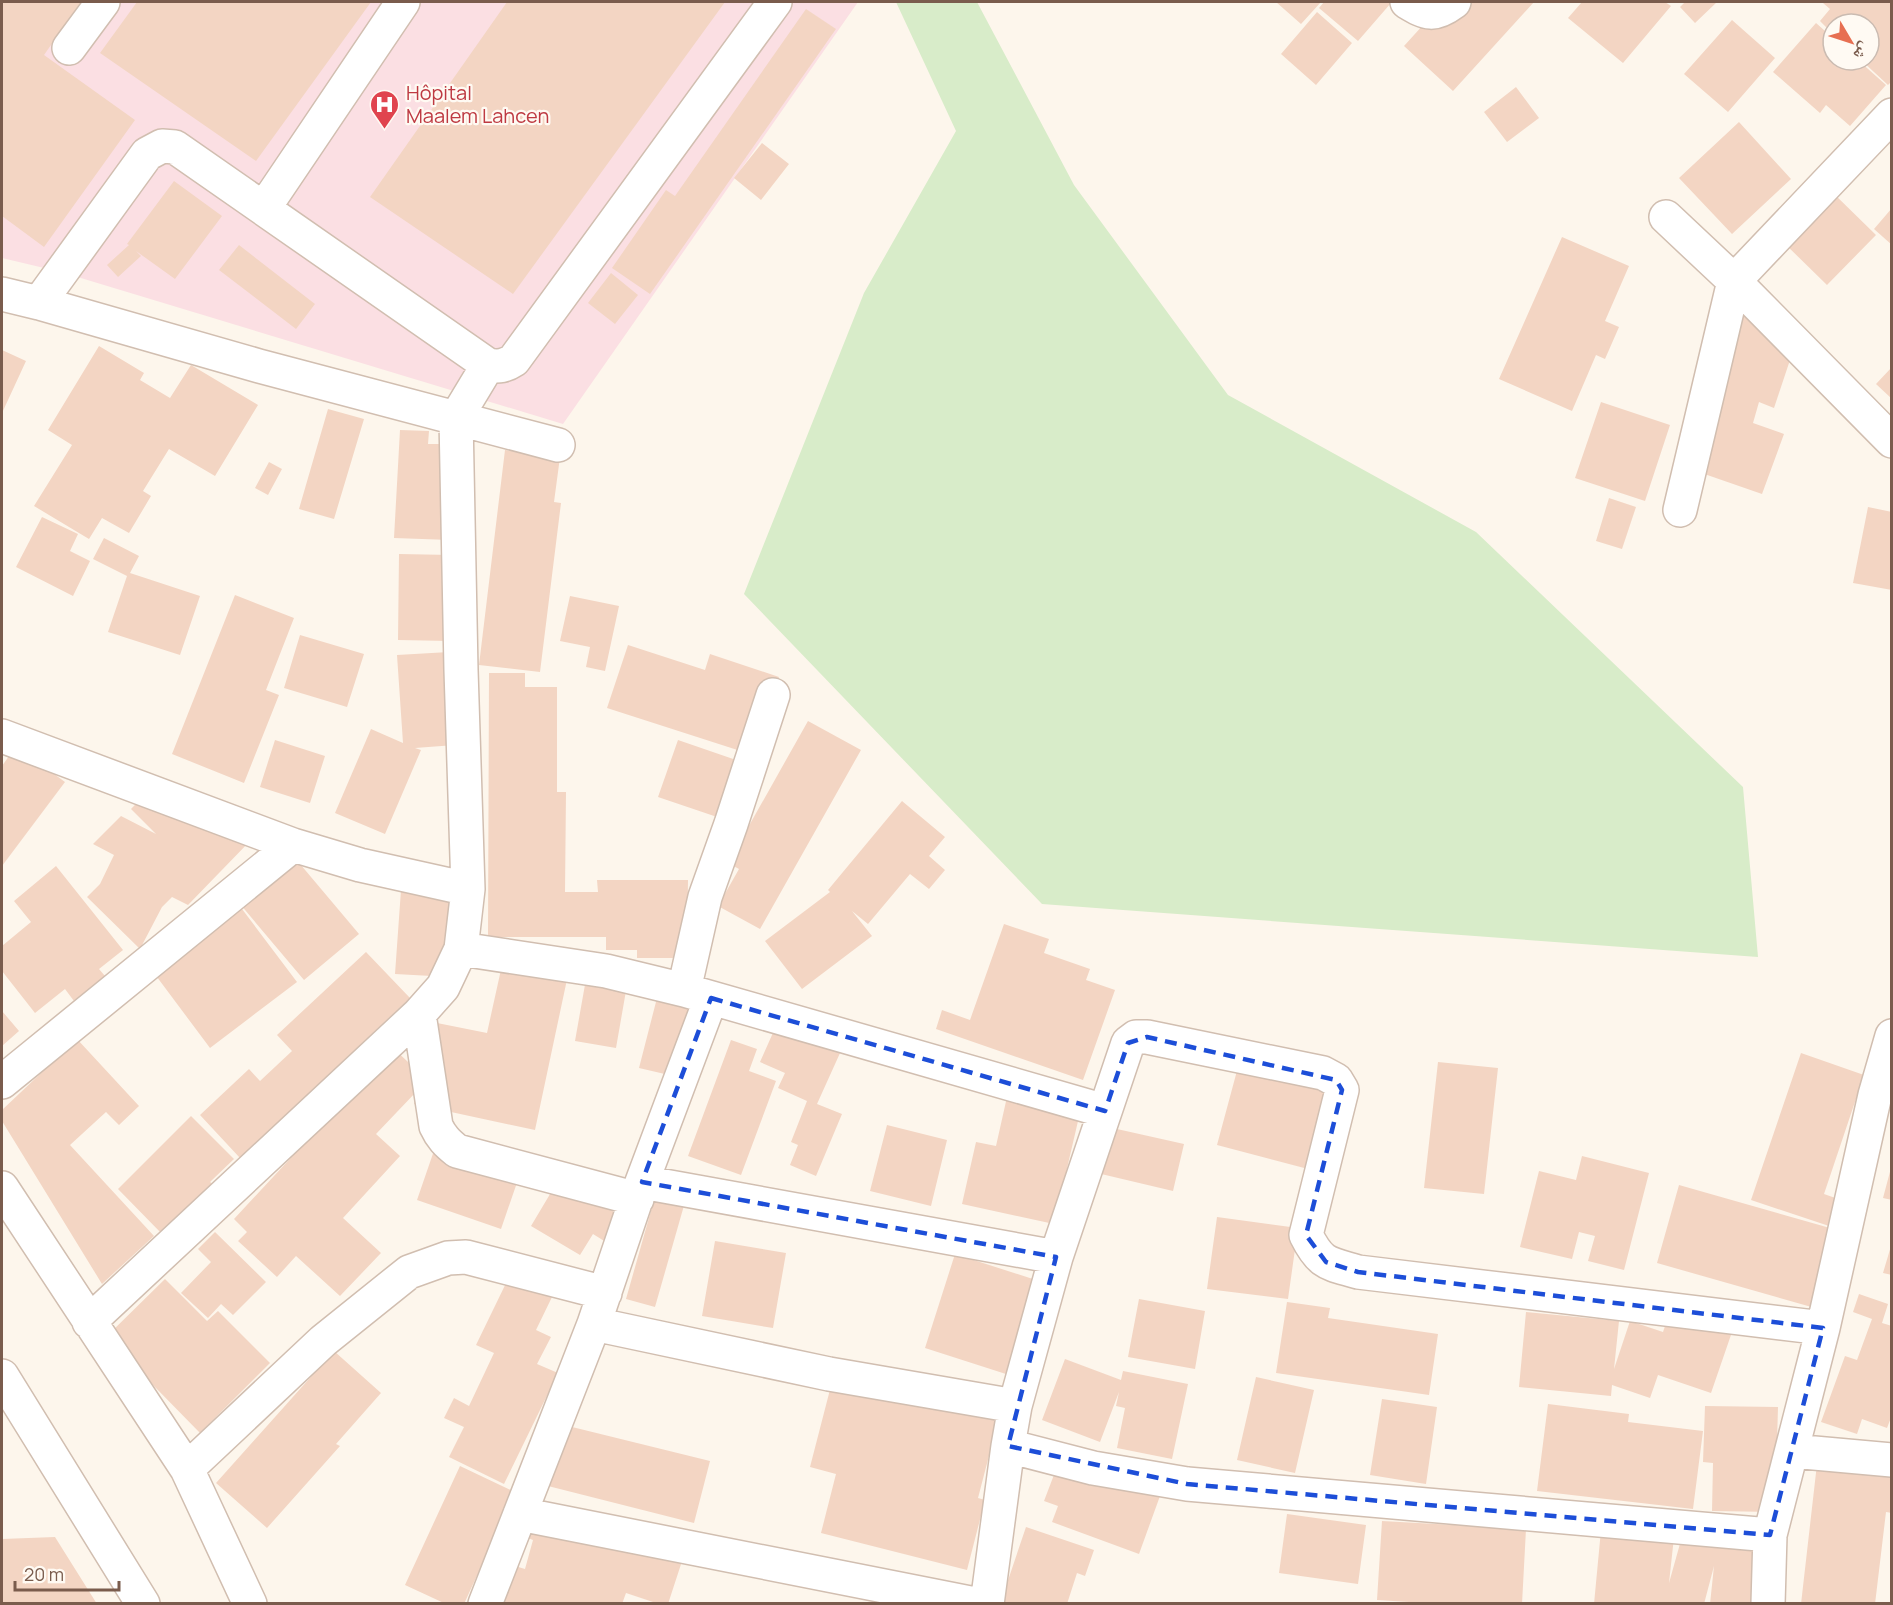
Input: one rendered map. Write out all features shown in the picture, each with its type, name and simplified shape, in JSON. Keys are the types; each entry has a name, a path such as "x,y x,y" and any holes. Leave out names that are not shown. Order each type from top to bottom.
{"street":[{"path":"69,48 103,2"},
{"path":"264,208 404,2"},
{"path":"39,303 147,154 162,146 175,147 488,365 507,365 514,360 775,2"},
{"path":"1407,2 1424,12 1435,13 1454,2"},
{"path":"1680,510 1734,281 1892,115"},
{"path":"1666,217 1734,281 1892,441"},
{"path":"2,294 259,366 558,445"},
{"path":"89,1322 419,1014 443,987 461,949 468,889 460,670 456,418 488,365"},
{"path":"485,1604 594,1324 639,1191 697,994 705,897 773,695"},
{"path":"2,736 293,845 360,865 468,889"},
{"path":"2,1082 293,845"},
{"path":"461,949 606,971 697,994 1105,1111"},
{"path":"419,1014 436,1126 446,1143 457,1151 639,1191 1056,1257"},
{"path":"987,1604 1015,1406 1056,1257 1128,1043 1136,1037 1147,1036 1323,1073 1336,1080 1342,1090 1306,1234 1314,1251 1326,1262 1358,1272 1823,1328"},
{"path":"1768,1604 1770,1535 1823,1328 1875,1095 1892,1036"},
{"path":"2,1188 187,1469 250,1604"},
{"path":"187,1469 323,1341 409,1272 448,1257 466,1257 605,1293"},
{"path":"594,1324 829,1374 1015,1406"},
{"path":"2,1376 10,1407 143,1604"},
{"path":"1008,1446 1093,1468 1187,1484 1770,1535"},
{"path":"1792,1451 1892,1460"},
{"path":"520,1514 975,1604"}],"highlighted area":[{"path":"711,998 1105,1111 1128,1043 1147,1037 1336,1080 1342,1090 1306,1235 1326,1262 1358,1272 1823,1328 1770,1535 1187,1484 1008,1446 1056,1257 642,1182"}],"shaded area":[{"name":"Hôpital Maalem Lahcen","path":"2,2 858,2 563,424 61,272 2,258"}],"green space":[{"path":"896,2 977,2 1074,185 1228,395 1476,532 1743,787 1758,957 1042,904 744,594 864,293 956,131"}],"building":[{"path":"2,2 81,2 44,55 135,120 44,247 2,216"},
{"path":"137,2 371,2 256,161 100,53"},
{"path":"507,2 725,2 513,294 370,197"},
{"path":"1276,2 1321,2 1301,24"},
{"path":"1324,2 1391,3 1358,41 1319,8"},
{"path":"1444,2 1534,2 1453,91 1404,46"},
{"path":"1582,2 1665,2 1671,6 1623,63 1568,18"},
{"path":"1685,2 1717,2 1695,23 1680,7"},
{"path":"1892,2 1892,81 1888,85 1874,72 1881,72 1881,12 1828,12 1830,9 1823,3"},
{"path":"806,9 836,29 650,294 612,268 666,190 675,196"},
{"path":"1317,12 1352,43 1316,85 1281,54"},
{"path":"1732,20 1775,58 1728,112 1684,74"},
{"path":"1816,23 1821,27 1821,72 1871,72 1886,85 1850,126 1826,105 1820,113 1773,72"},
{"path":"1516,87 1539,118 1507,142 1484,112"},
{"path":"1739,122 1791,179 1732,234 1679,178"},
{"path":"762,143 789,164 761,200 734,178"},
{"path":"174,181 222,216 175,279 136,251 141,256 118,277 107,265 129,245 127,244"},
{"path":"1829,189 1876,235 1827,285 1780,239"},
{"path":"1892,208 1892,245 1874,229"},
{"path":"1562,237 1629,266 1605,321 1619,327 1605,359 1596,355 1572,411 1499,379"},
{"path":"239,245 315,304 296,329 219,270"},
{"path":"611,273 638,295 615,324 588,303"},
{"path":"1733,307 1780,323 1793,351 1774,408 1759,402 1753,423 1784,434 1762,494 1690,469"},
{"path":"99,346 144,373 140,380 170,398 191,365 258,405 215,476 169,449 143,491 151,496 129,533 102,518 89,539 34,506 72,445 48,430"},
{"path":"2,350 26,361 2,413"},
{"path":"1892,367 1892,399 1876,384"},
{"path":"1601,402 1670,425 1645,501 1575,478"},
{"path":"328,409 364,419 334,519 299,509"},
{"path":"400,430 429,431 428,444 455,444 450,540 394,538"},
{"path":"505,450 560,457 554,502 561,503 540,672 479,665"},
{"path":"269,462 282,469 268,495 255,488"},
{"path":"1609,498 1636,507 1622,549 1596,541"},
{"path":"1868,507 1892,512 1892,590 1853,583"},
{"path":"42,517 78,534 70,551 90,561 73,596 16,567"},
{"path":"104,538 139,556 130,573 200,596 180,655 108,632 127,576 93,559"},
{"path":"399,554 452,555 450,641 398,640"},
{"path":"235,595 294,618 266,690 279,695 244,783 172,754"},
{"path":"570,596 619,606 605,671 586,667 590,647 560,641"},
{"path":"300,635 364,654 347,707 284,688"},
{"path":"628,645 705,670 710,654 779,677 753,755 607,708"},
{"path":"449,652 455,745 415,748 421,750 385,834 335,813 371,729 403,743 397,655"},
{"path":"489,673 525,673 525,687 557,687 557,792 566,792 565,892 598,892 597,880 688,880 687,958 637,958 637,950 606,950 606,937 488,937"},
{"path":"808,721 861,750 760,929 718,906 739,869 728,863"},
{"path":"275,740 325,756 310,803 260,787"},
{"path":"678,740 739,761 720,818 658,797"},
{"path":"16,746 65,782 2,866 2,766"},
{"path":"156,783 252,839 188,905 172,897 162,907 140,949 87,897 100,884 114,855 93,844 121,816 156,834 131,809"},
{"path":"902,801 945,837 929,856 945,870 929,889 910,874 868,924 852,911 872,936 802,989 765,941 830,892 828,890"},
{"path":"295,858 359,934 304,980 240,904"},
{"path":"56,866 123,950 99,969 105,976 74,1001 65,989 35,1013 2,971 2,946 31,922 14,901"},
{"path":"402,876 457,879 450,977 395,974"},
{"path":"239,905 297,982 210,1048 151,969"},
{"path":"1004,924 1049,939 1044,953 1090,969 1086,980 1115,990 1083,1080 936,1029 942,1010 970,1020"},
{"path":"366,952 410,998 240,1158 200,1115 249,1069 260,1081 292,1051 277,1035"},
{"path":"504,956 569,970 535,1130 414,1104 417,1091 376,1134 400,1156 343,1218 381,1253 340,1296 296,1256 277,1277 238,1241 247,1232 234,1219 393,1048 421,1074 432,1022 487,1033"},
{"path":"586,979 627,985 616,1048 575,1041"},
{"path":"657,998 700,1009 682,1078 639,1068"},
{"path":"2,1011 19,1031 2,1046"},
{"path":"776,1026 845,1042 817,1104 842,1114 816,1176 790,1165 798,1145 791,1142 807,1101 778,1088 785,1073 760,1062"},
{"path":"77,1039 139,1106 119,1125 106,1112 70,1145 154,1236 102,1284 2,1121 2,1110"},
{"path":"731,1040 757,1049 749,1071 776,1081 741,1175 688,1156"},
{"path":"1801,1053 1864,1075 1824,1194 1841,1200 1832,1227 1751,1200"},
{"path":"1438,1062 1498,1068 1484,1194 1424,1188"},
{"path":"1238,1067 1328,1091 1308,1169 1217,1145"},
{"path":"1009,1088 1082,1104 1054,1224 962,1204 976,1142 996,1146"},
{"path":"191,1116 234,1159 210,1182 214,1185 163,1235 118,1189"},
{"path":"887,1125 947,1140 931,1206 870,1191"},
{"path":"1108,1127 1184,1144 1173,1191 1097,1173"},
{"path":"438,1139 522,1168 501,1229 417,1200"},
{"path":"1582,1156 1649,1173 1624,1270 1588,1261 1595,1236 1579,1232 1572,1259 1520,1247 1539,1171 1576,1180"},
{"path":"1892,1168 1892,1200 1883,1198"},
{"path":"559,1179 624,1218 609,1244 593,1234 580,1255 531,1226"},
{"path":"1679,1185 1837,1230 1815,1308 1657,1263"},
{"path":"656,1193 685,1202 655,1307 626,1299"},
{"path":"1217,1217 1298,1228 1288,1299 1207,1289"},
{"path":"215,1232 266,1282 233,1315 221,1304 208,1318 181,1293 211,1262 198,1249"},
{"path":"715,1241 786,1253 773,1328 702,1316"},
{"path":"1892,1246 1892,1275 1883,1273"},
{"path":"955,1254 1039,1281 1009,1375 925,1348"},
{"path":"509,1277 552,1297 536,1330 551,1337 537,1364 558,1373 504,1484 449,1457 464,1427 444,1418 454,1398 469,1406 494,1353 476,1345"},
{"path":"165,1279 207,1321 218,1311 270,1363 200,1433 106,1337"},
{"path":"1859,1294 1888,1304 1882,1323 1892,1326 1892,1415 1887,1428 1862,1419 1857,1434 1821,1422 1845,1356 1857,1360 1872,1319 1853,1312"},
{"path":"1139,1299 1205,1311 1195,1369 1128,1357"},
{"path":"1287,1302 1330,1308 1328,1318 1438,1334 1429,1395 1276,1373"},
{"path":"1670,1311 1732,1332 1711,1393 1658,1375 1650,1398 1612,1385 1611,1396 1519,1387 1526,1312 1619,1321 1614,1369 1630,1321 1663,1332"},
{"path":"334,1351 381,1393 336,1444 340,1446 267,1528 216,1483"},
{"path":"1065,1359 1121,1380 1123,1371 1188,1384 1172,1459 1117,1448 1125,1408 1116,1406 1119,1392 1100,1442 1042,1420"},
{"path":"1256,1377 1314,1390 1295,1473 1237,1460"},
{"path":"833,1378 998,1421 978,1498 985,1500 967,1570 821,1533 836,1474 810,1467"},
{"path":"1382,1399 1437,1407 1426,1484 1370,1475"},
{"path":"1548,1404 1629,1414 1628,1422 1703,1431 1693,1509 1537,1491"},
{"path":"1705,1406 1778,1407 1775,1512 1712,1511 1713,1463 1703,1462"},
{"path":"564,1425 710,1461 694,1523 548,1486"},
{"path":"1060,1459 1160,1496 1139,1554 1052,1522 1058,1506 1044,1501"},
{"path":"1817,1464 1892,1467 1892,1513 1886,1512 1875,1604 1801,1604"},
{"path":"460,1466 515,1492 464,1604 446,1604 405,1585"},
{"path":"533,1507 684,1555 668,1604 659,1604 626,1593 622,1604 503,1604 515,1566 525,1569 533,1540 523,1536"},
{"path":"1287,1514 1366,1525 1358,1584 1279,1573"},
{"path":"1382,1521 1526,1529 1522,1604 1441,1604 1377,1600"},
{"path":"1026,1527 1094,1550 1085,1576 1077,1573 1067,1604 1000,1604"},
{"path":"1601,1530 1674,1537 1669,1583 1683,1533 1773,1542 1767,1604 1710,1604 1714,1566 1704,1604 1594,1604"},
{"path":"55,1537 97,1604 2,1604 2,1539"}],"place":[{"name":"Hôpital Maalem Lahcen","path":"385,130"}]}
